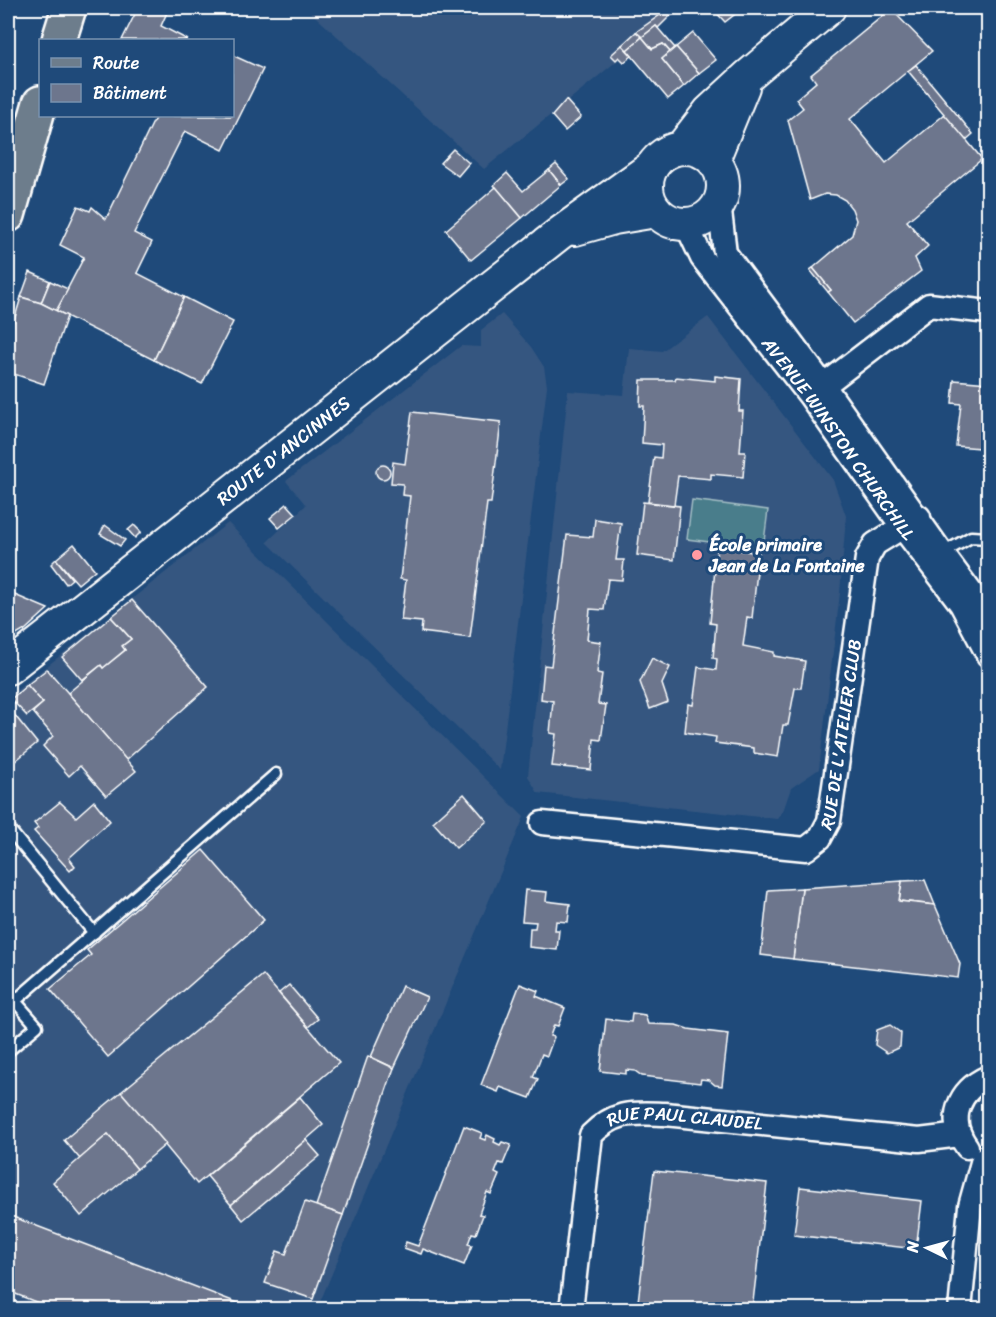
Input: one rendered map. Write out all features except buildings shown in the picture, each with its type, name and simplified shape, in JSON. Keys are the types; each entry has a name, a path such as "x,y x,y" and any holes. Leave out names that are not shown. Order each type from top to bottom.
{"main road":[{"path":"59,39 69,8"},
{"path":"681,148 709,112 748,76 830,8"},
{"path":"713,160 748,76"},
{"path":"8,215 39,106"},
{"path":"681,148 704,153 713,160 719,170 722,192 719,203 713,211 705,218 686,224 675,223 656,211 647,190 652,167 659,158 669,151 681,148"},
{"name":"ROUTE D'ANCINNES","path":"8,668 560,233 652,167"},
{"name":"ROUTE D'ANCINNES","path":"560,233 614,218 656,211"}],"street":[{"name":"AVENUE WINSTON CHURCHILL","path":"719,203 725,253 817,391 935,558 988,655"},
{"name":"AVENUE WINSTON CHURCHILL","path":"686,224 702,258 817,391"},
{"path":"817,391 929,305 988,312"},
{"name":"RUE DE L'ATELIER CLUB","path":"542,823 806,849 820,838 830,821 867,558 875,544 911,523"},
{"name":"AVENUE WINSTON CHURCHILL","path":"935,558 988,615"},
{"path":"960,1310 970,1206 986,1160 966,1145 960,1135 957,1121 958,1106 965,1093 975,1083 988,1077"},
{"name":"RUE PAUL CLAUDEL","path":"571,1310 591,1135 604,1122 630,1113 919,1140 960,1135"}],"lane":[{"path":"935,558 970,537 988,538"},
{"path":"15,1001 276,774"},
{"path":"8,828 94,933"},
{"path":"8,992 37,1026 8,1051"}],"shaded area":[{"path":"306,8 682,8 484,169"},
{"path":"502,314 531,347 544,367 547,386 500,770 267,542 306,505 286,481 461,346 481,347 481,330"},
{"name":"École primaire Jean de La Fontaine","path":"708,317 833,480 846,516 840,593 819,769 791,788 783,811 777,819 538,793 528,776 568,391 624,395 629,348 662,351"},
{"path":"228,523 524,817 317,1309 26,1310 8,1303 8,697"}],"green space":[{"path":"692,500 768,510 763,549 687,539"}],"place":[{"name":"École primaire Jean de La Fontaine","path":"697,555"}]}
